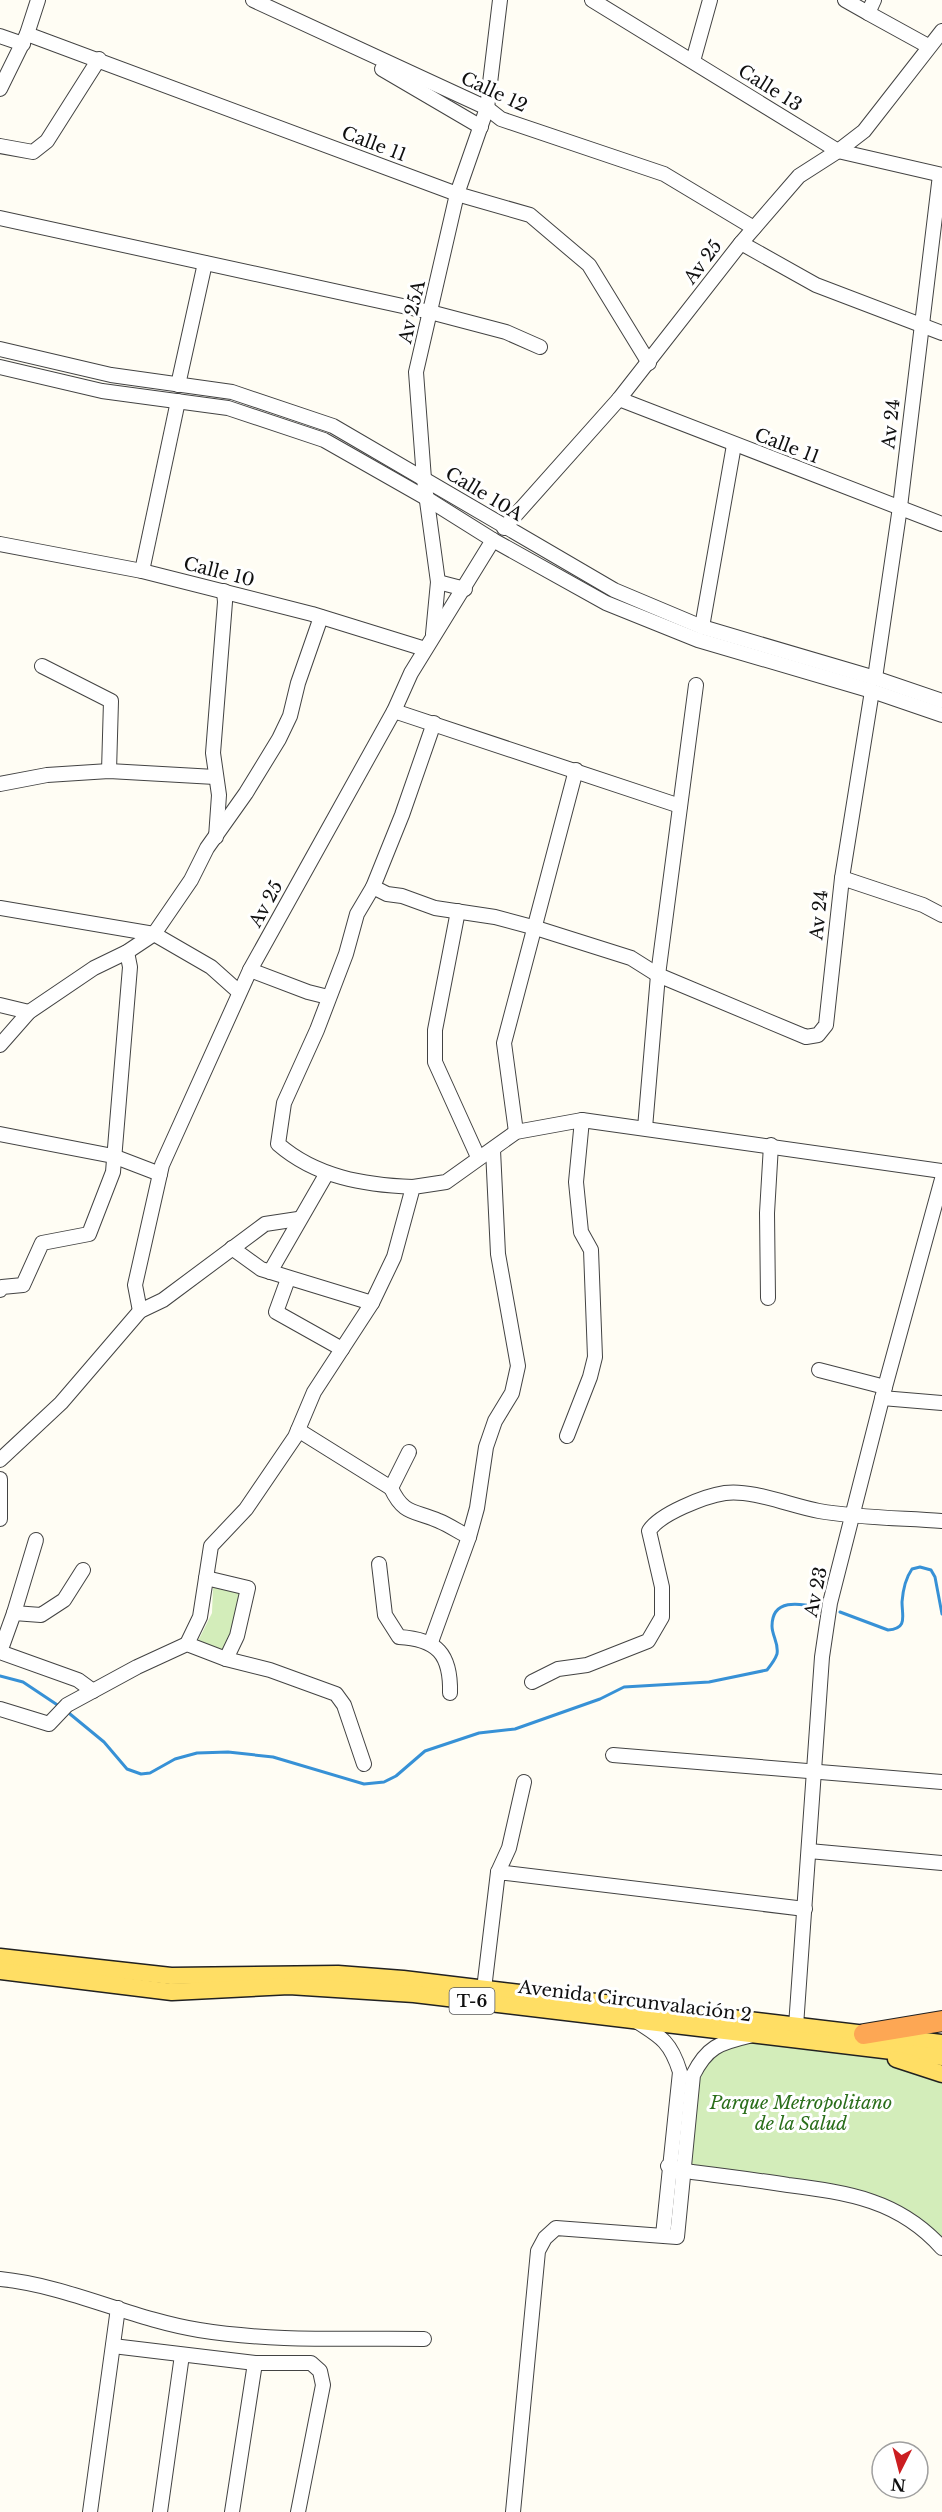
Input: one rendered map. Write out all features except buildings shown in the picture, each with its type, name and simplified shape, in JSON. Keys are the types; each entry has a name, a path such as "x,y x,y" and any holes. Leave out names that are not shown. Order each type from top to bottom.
{"highway":[{"path":"863,2040 942,2021"}],"main road":[{"name":"Avenida Circunvalación 2","path":"0,1958 171,1976 338,1974 484,1989 796,2026 942,2057"},
{"name":"Avenida Circunvalación 2","path":"0,1971 172,1992 289,1986 414,1994 754,2034 942,2043"},
{"path":"863,2040 942,2074"}],"street":[{"path":"0,89 25,39 38,0"},
{"name":"Calle 12","path":"253,0 487,108 501,119 663,174 754,228"},
{"name":"Av 25A","path":"429,643 438,582 424,479 416,372 457,194 487,108 500,0"},
{"name":"Calle 13","path":"592,0 838,151 941,175"},
{"path":"693,61 710,0"},
{"path":"845,0 871,6 928,46"},
{"path":"318,31 481,127"},
{"name":"Av 25","path":"504,528 619,399 741,243 799,176 864,131 928,46 942,31"},
{"name":"Calle 11","path":"0,36 25,39 99,59 457,194 530,215 589,265 649,363"},
{"path":"0,146 33,152 47,141 99,59"},
{"name":"Av 24","path":"658,975 806,1037 818,1035 826,1025 842,878 900,507 920,326 941,175"},
{"path":"0,218 430,312 506,332 540,347"},
{"path":"741,243 816,285 942,333"},
{"path":"178,385 205,263"},
{"name":"Calle 10A","path":"0,349 111,375 232,392 333,426 504,528 614,590 702,627 874,684 942,715"},
{"name":"Calle 10A","path":"0,367 102,391 228,408 324,440 426,498 493,540 606,603 698,640 942,701"},
{"name":"Calle 11","path":"619,399 942,524"},
{"path":"142,572 178,401"},
{"path":"702,627 734,445"},
{"name":"Av 25","path":"140,1311 135,1286 160,1174 239,992 429,643 465,589 493,540"},
{"name":"Calle 10","path":"1,547 142,572 429,643"},
{"path":"438,582 465,589"},
{"path":"216,837 219,795 213,753 225,603 224,591"},
{"path":"0,1045 29,1012 94,968 127,952 154,934 263,767 290,716 298,683 321,617"},
{"path":"42,666 111,701 109,771"},
{"path":"645,1128 658,975 696,685"},
{"path":"394,711 680,806"},
{"path":"434,723 402,815 373,887 357,914 346,954 302,1066 284,1103 278,1144 297,1160 327,1173 358,1182 414,1187 446,1182 516,1132 582,1120 942,1171"},
{"path":"516,1132 504,1043 576,770"},
{"path":"0,784 47,775 109,771 215,777"},
{"path":"842,878 923,905 942,915"},
{"path":"373,887 387,894 402,896 435,908 495,917 536,928 632,958 658,975"},
{"path":"0,908 154,934 211,967 239,992"},
{"path":"458,911 435,1030 435,1062 478,1157"},
{"path":"0,1290 3,1287 23,1285 42,1243 89,1234 113,1172 113,1156 117,1141 122,1037 130,967 127,952"},
{"path":"250,970 308,992 328,997"},
{"path":"0,1005 29,1012"},
{"path":"567,1436 590,1377 595,1357 591,1250 581,1232 576,1182 582,1120"},
{"path":"0,1134 113,1156 160,1174"},
{"path":"768,1298 766,1213 771,1145"},
{"path":"431,1642 469,1538 481,1487 486,1447 495,1421 512,1393 518,1366 498,1254 493,1150"},
{"path":"270,1272 298,1219 327,1173"},
{"name":"Av 23","path":"796,2026 822,1657 830,1603 942,1179"},
{"path":"0,1709 49,1724 67,1705 187,1644 200,1617 211,1546 246,1509 298,1430 314,1392 372,1303 394,1257 414,1187"},
{"path":"0,1460 61,1403 140,1311 163,1300 265,1224 298,1219"},
{"path":"232,1248 261,1269 372,1303"},
{"path":"288,1279 276,1312 342,1349"},
{"path":"819,1370 884,1393 942,1403"},
{"path":"298,1430 391,1488 403,1507 416,1515 438,1520 469,1538"},
{"path":"391,1488 409,1452"},
{"path":"0,1479 0,1519"},
{"path":"532,1682 558,1669 587,1665 648,1641 662,1617 662,1587 649,1541 649,1531 654,1522 695,1503 726,1493 821,1512 942,1521"},
{"path":"36,1540 0,1652 78,1680 93,1691"},
{"path":"379,1564 385,1615 399,1637 420,1638 431,1642 450,1672 450,1693"},
{"path":"14,1613 41,1616 64,1600 83,1570"},
{"path":"206,1578 248,1588 237,1636 226,1659"},
{"path":"187,1644 226,1659 270,1670 336,1694 344,1705 364,1764"},
{"path":"613,1755 942,1782"},
{"path":"484,1989 498,1872 509,1848 524,1782"},
{"path":"809,1851 942,1863"},
{"path":"498,1872 805,1908"},
{"path":"634,2020 659,2035 673,2049 680,2072 668,2166 670,2236"},
{"path":"670,2236 683,2169 693,2075 703,2055 717,2046 754,2034"},
{"path":"668,2166 836,2190 871,2201 910,2220 926,2230 942,2248"},
{"path":"513,2512 538,2251 545,2238 556,2228 670,2236"},
{"path":"0,2279 35,2282 197,2330 254,2337 424,2339"},
{"path":"90,2512 118,2308"},
{"path":"113,2346 255,2363 311,2363 320,2371 323,2385 298,2512"},
{"path":"160,2512 182,2355"},
{"path":"232,2512 255,2363"}],"green space":[{"path":"213,1587 242,1594 233,1633 225,1653 197,1643 212,1613"},
{"name":"Parque Metropolitano de la Salud","path":"730,2040 942,2057 942,2248 871,2201 683,2169 693,2075"}],"waterway":[{"path":"840,1612 888,1630 899,1627 903,1617 902,1602 906,1580 912,1569 920,1567 931,1570 935,1577 942,1614"},
{"path":"70,1714 104,1742 127,1769 141,1774 150,1773 175,1759 197,1753 228,1752 273,1757 364,1784 384,1782 396,1776 425,1751 479,1733 515,1729 600,1699 624,1687 709,1682 767,1670 777,1654 772,1626 773,1616 778,1610 791,1604 825,1608"},
{"path":"0,1676 23,1682 59,1706"}]}
